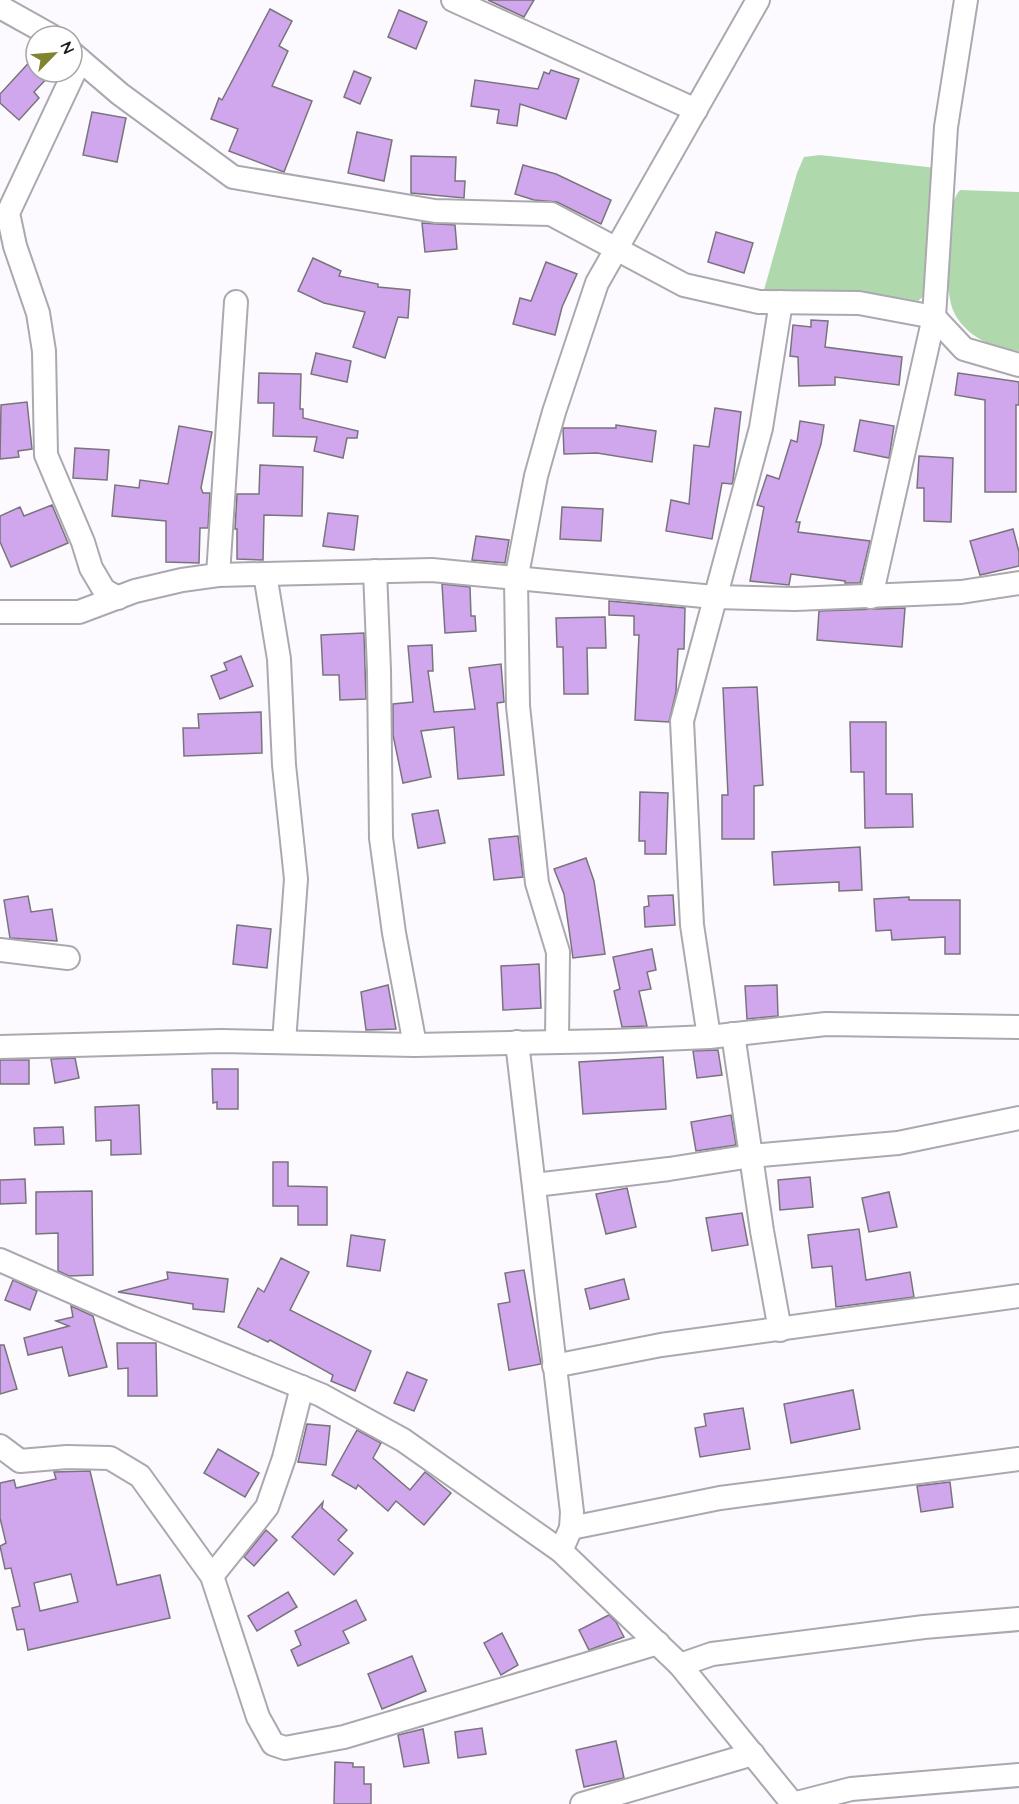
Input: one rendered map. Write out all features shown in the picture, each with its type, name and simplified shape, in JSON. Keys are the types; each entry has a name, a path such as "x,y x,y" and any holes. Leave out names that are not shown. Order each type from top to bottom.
{"street":[{"path":"0,6 12,0"},
{"path":"453,0 696,110"},
{"path":"557,1040 558,952 537,883 518,706 516,580 536,476 554,412 597,283 758,0"},
{"path":"871,597 934,317 946,126 966,0"},
{"path":"0,6 35,24"},
{"path":"84,64 120,94 233,177 435,211 551,214 618,247 684,285 759,302 859,303 934,317 964,349 1019,365"},
{"path":"64,84 8,213 15,246 38,313 44,351 46,455 83,542 91,568 104,590 118,598"},
{"path":"218,575 236,302"},
{"path":"709,1037 692,925 682,721 760,428 781,302"},
{"path":"0,612 79,612 182,580 218,575 432,570 516,580 714,597 795,599 961,592 1019,583"},
{"path":"375,572 381,838 394,933 415,1044"},
{"path":"265,574 279,659 284,765 296,879 284,1042"},
{"path":"0,950 68,958"},
{"path":"0,1047 284,1042 415,1044 709,1037 826,1024 1019,1027"},
{"path":"733,1034 780,1330"},
{"path":"517,1042 572,1512 571,1528 561,1551"},
{"path":"535,1185 669,1169 751,1156 898,1143 1019,1118"},
{"path":"0,1260 132,1318 302,1387 403,1440 561,1551 680,1665 793,1804 851,1789 1019,1775"},
{"path":"554,1366 661,1345 1019,1296"},
{"path":"212,1576 267,1506 284,1458 302,1387"},
{"path":"0,1446 20,1461 67,1456 110,1458 140,1476 212,1576 258,1718 273,1744 285,1748 344,1737 658,1642"},
{"path":"571,1528 720,1498 1019,1459"},
{"path":"680,1665 712,1654 924,1627 1019,1619"},
{"path":"582,1804 753,1754"}],"green space":[{"path":"820,155 936,168 926,294 918,301 764,290 797,173 804,157"},
{"path":"960,190 1019,192 1019,351 998,347 978,338 961,323 951,304 948,280 951,219 952,207"}],"building":[{"path":"488,0 534,0 524,17"},
{"path":"270,9 292,21 279,46 288,51 272,86 312,101 284,172 229,151 238,129 211,119 219,98 222,100"},
{"path":"399,10 427,22 416,49 388,37"},
{"path":"24,68 24,84 42,84 34,92 39,98 19,120 0,103 0,94"},
{"path":"551,70 579,79 566,119 520,104 517,126 497,123 499,110 471,106 475,80 538,89 544,72 549,74"},
{"path":"354,71 371,78 360,104 344,97"},
{"path":"92,112 126,118 117,162 83,155"},
{"path":"357,132 392,140 384,181 348,173"},
{"path":"411,156 456,157 455,181 465,181 464,198 411,193"},
{"path":"523,165 556,174 611,200 601,224 557,202 534,200 515,194"},
{"path":"422,223 455,225 457,249 425,252"},
{"path":"716,232 753,243 744,273 708,262"},
{"path":"313,258 341,271 339,276 378,284 378,287 410,290 408,318 398,317 385,358 353,347 365,312 324,303 298,291"},
{"path":"546,262 577,274 562,307 555,335 513,324 520,298 531,301"},
{"path":"811,320 828,321 825,347 902,357 899,385 835,377 835,385 799,386 798,357 790,356 793,325 811,327"},
{"path":"316,353 351,361 347,382 311,374"},
{"path":"259,373 301,374 300,409 303,409 303,418 358,431 357,438 347,438 343,458 314,451 317,437 273,436 274,403 258,403"},
{"path":"958,373 1019,382 1019,405 1016,405 1016,492 985,492 985,400 955,395"},
{"path":"27,402 32,449 18,451 19,457 0,459 1,405"},
{"path":"715,408 741,412 733,481 732,484 722,483 712,539 666,531 671,500 689,504 694,445 709,447"},
{"path":"860,420 894,426 889,458 854,451"},
{"path":"800,421 824,425 821,444 796,522 800,522 798,532 870,541 860,583 845,583 845,581 791,574 789,585 750,581 764,507 757,505 767,475 779,479 791,440 797,442"},
{"path":"616,425 656,431 652,462 597,453 564,454 563,428 616,428"},
{"path":"179,426 212,432 201,488 203,493 210,493 208,528 200,528 199,563 166,562 166,521 112,516 115,485 139,488 140,480 168,484"},
{"path":"75,448 109,450 107,480 73,478"},
{"path":"919,456 953,458 951,522 924,521 924,488 917,488"},
{"path":"260,465 303,467 302,516 264,515 263,560 237,559 237,529 235,529 237,494 259,494"},
{"path":"52,505 68,543 11,567 0,542 0,516 20,507 24,516"},
{"path":"562,507 603,509 601,541 560,539"},
{"path":"328,513 358,516 354,550 323,546"},
{"path":"1013,529 1019,552 1019,566 980,575 970,541"},
{"path":"476,536 509,540 505,563 472,560"},
{"path":"442,584 470,587 471,616 475,616 476,631 445,633"},
{"path":"609,601 685,608 684,649 678,649 676,692 669,722 635,720 639,635 634,635 634,616 609,615"},
{"path":"905,608 902,647 817,640 819,611"},
{"path":"605,617 606,648 587,648 588,694 564,694 563,647 557,647 556,618"},
{"path":"364,633 366,699 340,700 339,675 323,675 321,635"},
{"path":"432,645 433,671 428,671 434,712 475,709 469,668 501,664 504,702 497,703 504,775 458,779 454,727 421,731 431,777 403,783 393,735 393,704 413,702 408,646"},
{"path":"241,656 253,686 220,699 211,676 227,670 224,663"},
{"path":"757,687 763,785 754,786 754,839 722,839 722,795 728,795 723,688"},
{"path":"261,712 262,753 184,756 183,728 199,728 198,714"},
{"path":"850,722 886,722 886,794 912,794 913,827 865,828 864,772 851,772"},
{"path":"640,792 668,793 666,854 645,854 645,841 639,841"},
{"path":"438,810 445,843 418,848 412,814"},
{"path":"518,836 523,877 494,880 489,839"},
{"path":"860,847 862,890 839,891 839,882 774,885 772,852"},
{"path":"586,858 594,881 605,954 573,958 564,894 554,869"},
{"path":"673,895 675,925 645,927 644,907 649,906 648,896"},
{"path":"28,896 31,912 52,909 57,941 10,938 4,900"},
{"path":"909,897 909,900 960,900 960,954 945,954 945,937 892,940 891,930 876,931 874,899"},
{"path":"237,925 271,929 267,968 233,964"},
{"path":"652,949 656,970 647,972 651,989 639,991 647,1026 622,1027 614,991 620,989 613,957"},
{"path":"539,964 541,1008 503,1010 501,966"},
{"path":"388,985 396,1029 366,1030 361,992"},
{"path":"777,985 778,1016 747,1019 745,986"},
{"path":"718,1050 722,1075 697,1078 693,1051"},
{"path":"663,1057 666,1109 583,1114 579,1062"},
{"path":"75,1058 79,1078 55,1083 51,1059"},
{"path":"0,1060 29,1060 29,1084 0,1084"},
{"path":"212,1069 238,1069 238,1109 217,1109 217,1102 213,1103"},
{"path":"139,1105 141,1154 111,1155 111,1140 96,1141 95,1107"},
{"path":"731,1115 736,1145 696,1151 691,1122"},
{"path":"63,1127 64,1144 35,1145 34,1128"},
{"path":"273,1162 288,1162 288,1186 327,1187 327,1225 298,1225 298,1206 273,1206"},
{"path":"810,1177 813,1207 780,1210 778,1180"},
{"path":"25,1179 26,1203 0,1204 0,1180"},
{"path":"627,1188 636,1227 606,1234 596,1194"},
{"path":"92,1191 93,1275 69,1276 58,1271 58,1233 36,1234 36,1192"},
{"path":"889,1192 897,1227 869,1232 862,1198"},
{"path":"742,1213 748,1245 712,1251 706,1218"},
{"path":"859,1229 866,1280 910,1272 914,1297 836,1307 832,1266 812,1268 808,1235"},
{"path":"351,1235 385,1240 380,1271 347,1266"},
{"path":"281,1258 309,1272 290,1310 371,1351 355,1391 331,1381 333,1375 270,1340 268,1342 238,1327 258,1288 264,1292"},
{"path":"524,1270 541,1364 509,1370 498,1304 510,1302 505,1273"},
{"path":"167,1272 228,1279 224,1312 193,1309 193,1304 118,1292 168,1279"},
{"path":"624,1279 629,1299 590,1309 585,1289"},
{"path":"13,1280 37,1291 30,1310 5,1300"},
{"path":"71,1306 93,1316 107,1367 69,1376 62,1347 28,1355 24,1338 69,1326 56,1321 73,1317"},
{"path":"117,1343 156,1343 157,1396 128,1396 128,1368 118,1369"},
{"path":"0,1345 4,1345 17,1389 0,1394"},
{"path":"407,1372 427,1380 414,1411 394,1403"},
{"path":"853,1390 860,1429 791,1443 784,1404"},
{"path":"743,1408 750,1449 700,1457 695,1428 706,1426 704,1414"},
{"path":"307,1424 330,1426 326,1465 298,1462"},
{"path":"357,1430 381,1443 373,1458 410,1490 425,1472 451,1493 424,1525 396,1501 388,1511 358,1485 356,1489 332,1475"},
{"path":"218,1449 259,1473 245,1497 204,1473"},
{"path":"90,1471 117,1585 160,1575 170,1618 28,1650 24,1629 17,1630 12,1608 20,1606 11,1568 5,1569 0,1546 6,1543 0,1518 0,1483 14,1480 16,1488 56,1479 54,1472","holes":["71,1574 78,1602 40,1611 34,1583"]},
{"path":"950,1482 953,1507 921,1512 917,1486"},
{"path":"323,1502 322,1508 347,1530 338,1540 353,1553 334,1575 292,1537"},
{"path":"266,1530 277,1540 254,1566 244,1557"},
{"path":"288,1592 297,1607 257,1631 248,1616"},
{"path":"356,1600 366,1620 343,1631 349,1643 298,1666 291,1650 301,1645 295,1631"},
{"path":"609,1615 616,1622 624,1637 589,1650 579,1630"},
{"path":"502,1633 518,1665 501,1675 484,1643"},
{"path":"412,1656 426,1691 382,1709 368,1674"},
{"path":"482,1728 486,1754 458,1758 455,1732"},
{"path":"423,1729 429,1763 404,1767 398,1735"},
{"path":"616,1741 624,1778 584,1787 576,1750"},
{"path":"335,1762 353,1763 353,1767 364,1767 364,1784 371,1784 371,1804 334,1804"}]}
